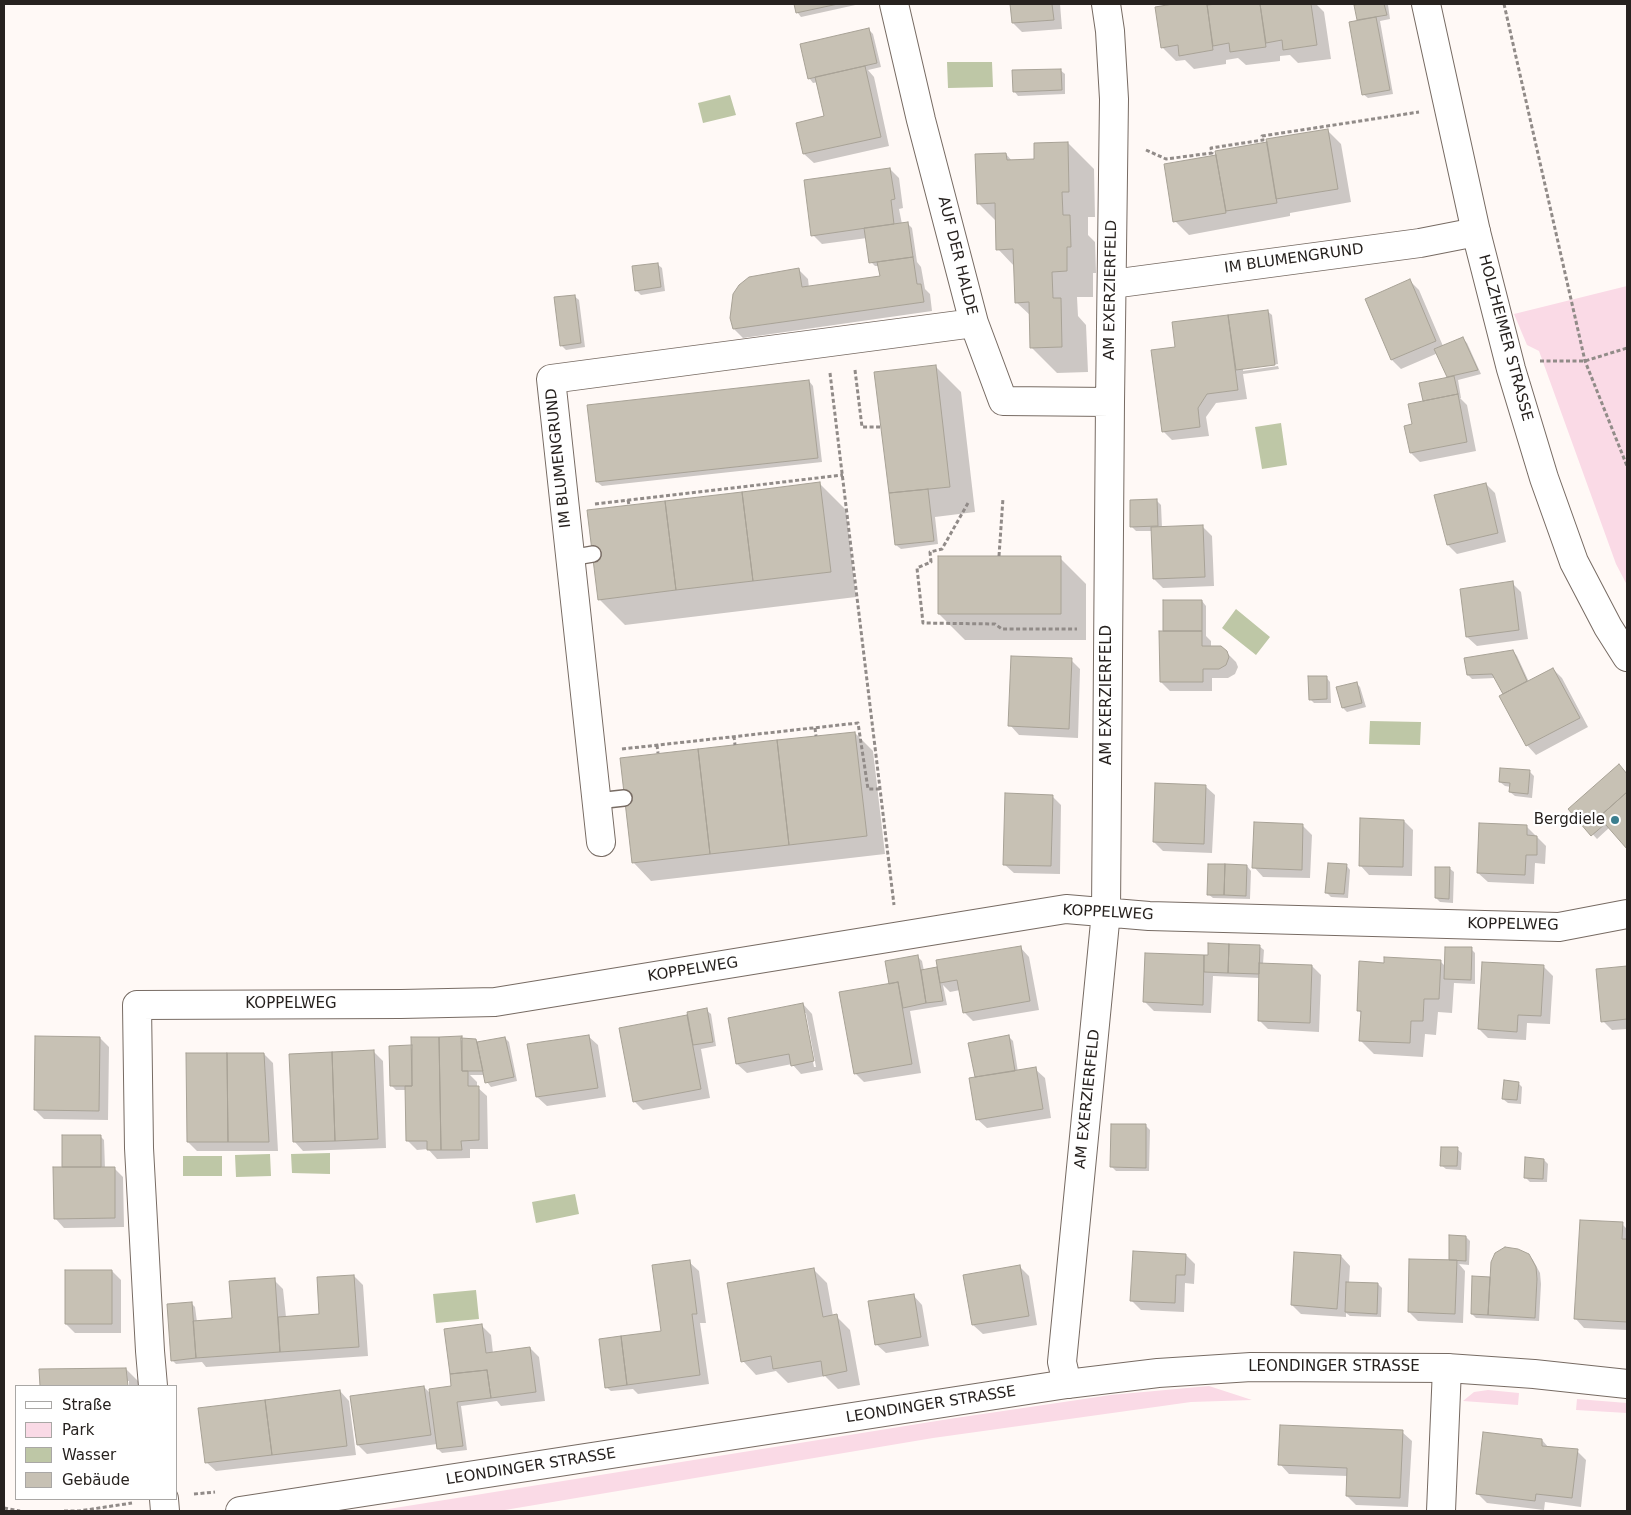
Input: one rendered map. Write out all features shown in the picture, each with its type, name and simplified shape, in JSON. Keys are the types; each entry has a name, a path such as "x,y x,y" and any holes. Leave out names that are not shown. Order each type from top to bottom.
{"street":[{"name":"AUF DER HALDE","path":"894,4 921,120 974,323 1003,401 1110,402"},
{"name":"AM EXERZIERFELD","path":"1067,1384 1062,1362 1106,912 1114,100 1110,30 1106,4"},
{"name":"HOLZHEIMER STRASSE","path":"1426,4 1476,232 1511,369 1544,478 1574,562 1608,627 1627,657"},
{"name":"IM BLUMENGRUND","path":"1112,284 1420,243 1476,232"},
{"name":"IM BLUMENGRUND","path":"601,842 591,752 582,556 565,507 551,379 974,323"},
{"name":"KOPPELWEG","path":"153,1385 139,1148 137,1004 494,1002 1066,909 1149,916 1559,926 1627,914"},
{"name":"LEONDINGER STRASSE","path":"240,1511 1067,1384 1158,1373 1251,1366 1447,1368 1543,1375 1627,1384"},
{"path":"1441,1511 1447,1368"}],"lane":[{"path":"596,801 624,798"}],"path":[{"path":"1504,4 1585,361 1627,466"},
{"path":"1166,159 1212,153 1211,148 1263,140 1262,136 1424,111"},
{"path":"1511,369 1532,361 1585,361 1627,348"},
{"path":"855,369 862,427 881,427"},
{"path":"830,371 898,936"},
{"path":"565,507 843,475"},
{"path":"783,482 784,486"},
{"path":"704,491 705,496"},
{"path":"998,556 1003,498"},
{"path":"628,500 629,505"},
{"path":"968,503 942,549 930,552 931,562 917,568 922,624 995,624 1002,629 1080,629"},
{"path":"591,752 858,723 868,789 880,790"},
{"path":"815,728 816,736"},
{"path":"734,736 735,745"},
{"path":"657,745 658,753"},
{"path":"64,1511 79,1511 135,1503"},
{"path":"4,1508 20,1511"}],"green space":[{"path":"1627,286 1627,585 1616,564 1539,351 1527,345 1514,314"},
{"path":"1209,1386 1252,1400 1191,1402 933,1438 499,1511 376,1511 949,1419 1111,1395"},
{"path":"1488,1390 1519,1393 1518,1405 1463,1401 1474,1392"},
{"path":"1577,1399 1627,1403 1627,1413 1576,1410"}],"water":[{"path":"947,62 992,62 993,87 948,88"},
{"path":"730,95 736,115 703,123 698,103"},
{"path":"1281,423 1287,465 1262,469 1255,427"},
{"path":"1236,609 1270,637 1256,655 1222,628"},
{"path":"1370,721 1421,722 1420,745 1369,744"},
{"path":"330,1153 330,1174 292,1173 291,1154"},
{"path":"270,1154 271,1176 236,1177 235,1155"},
{"path":"183,1156 222,1156 222,1176 183,1176"},
{"path":"575,1194 579,1214 536,1223 532,1202"},
{"path":"476,1290 479,1319 436,1323 433,1294"}],"building":[{"path":"794,4 838,4 796,13"},
{"path":"1010,4 1052,4 1054,20 1012,23"},
{"path":"1173,4 1207,4 1213,50 1179,56 1178,45 1161,48 1155,7"},
{"path":"1260,4 1266,47 1230,52 1229,43 1213,46 1207,5"},
{"path":"1260,4 1311,4 1317,45 1283,50 1282,40 1266,43"},
{"path":"1384,4 1387,15 1357,20 1354,5"},
{"path":"1376,17 1390,90 1362,95 1349,22"},
{"path":"869,28 877,63 808,79 800,44"},
{"path":"865,66 881,137 803,154 796,123 824,116 815,77"},
{"path":"1061,69 1062,90 1013,92 1012,70"},
{"path":"1328,129 1338,189 1276,199 1266,139"},
{"path":"1068,142 1069,192 1062,192 1063,215 1070,215 1071,247 1067,247 1067,271 1052,272 1053,298 1061,298 1062,347 1030,348 1029,302 1015,303 1013,249 996,250 995,203 977,204 975,154 1006,153 1007,160 1034,159 1034,143"},
{"path":"1267,142 1277,203 1226,211 1215,151"},
{"path":"1216,155 1226,213 1173,222 1164,164"},
{"path":"890,168 895,199 891,200 894,224 811,236 804,180"},
{"path":"908,222 913,257 869,263 864,228"},
{"path":"913,257 917,284 921,284 924,302 733,329 730,318 733,294 739,285 749,277 799,268 802,287 880,276 877,262"},
{"path":"658,263 661,287 635,291 632,266"},
{"path":"1410,279 1436,341 1391,360 1365,299"},
{"path":"575,295 581,343 560,346 554,297"},
{"path":"1268,310 1275,365 1236,370 1228,315"},
{"path":"1228,315 1238,390 1207,394 1198,408 1200,427 1162,432 1151,350 1175,347 1172,322"},
{"path":"1463,337 1478,370 1447,377 1434,349"},
{"path":"936,365 950,487 889,493 874,372"},
{"path":"1454,376 1458,394 1423,401 1419,383"},
{"path":"809,380 818,458 596,482 587,405"},
{"path":"1458,394 1467,442 1410,453 1404,426 1412,424 1408,404"},
{"path":"820,482 831,572 753,581 742,492"},
{"path":"1486,483 1498,533 1447,545 1434,495"},
{"path":"928,489 934,541 895,545 889,493"},
{"path":"742,492 753,581 676,590 665,501"},
{"path":"1157,499 1158,526 1130,527 1130,500"},
{"path":"665,501 676,590 598,600 587,510"},
{"path":"1203,525 1205,577 1153,579 1151,527"},
{"path":"938,556 1061,556 1061,614 938,614"},
{"path":"1513,581 1519,630 1466,637 1460,589"},
{"path":"1163,600 1202,600 1202,631 1163,631"},
{"path":"1159,631 1202,631 1202,646 1221,646 1227,651 1229,657 1226,665 1219,669 1203,669 1203,682 1160,682"},
{"path":"1513,650 1527,681 1503,694 1492,674 1467,675 1464,658"},
{"path":"1011,656 1072,658 1069,729 1008,726"},
{"path":"1553,668 1580,718 1526,746 1499,696"},
{"path":"1308,676 1327,676 1327,699 1309,700"},
{"path":"1357,682 1362,703 1342,708 1336,687"},
{"path":"855,732 867,836 789,845 777,740"},
{"path":"777,740 789,845 710,854 698,749"},
{"path":"698,749 710,854 632,863 620,758"},
{"path":"1619,764 1627,774 1627,792 1599,817 1605,824 1591,836 1568,809"},
{"path":"1500,768 1530,770 1528,794 1509,792 1510,783 1499,782"},
{"path":"1155,783 1206,785 1204,844 1153,842"},
{"name":"Bergdiele","path":"1627,792 1627,849 1599,817"},
{"path":"1005,793 1053,795 1051,866 1003,865"},
{"path":"1360,818 1404,820 1403,867 1359,866"},
{"path":"1254,822 1303,824 1302,870 1252,868"},
{"path":"1479,823 1527,825 1527,835 1537,836 1537,855 1526,855 1525,875 1477,873"},
{"path":"1328,863 1347,864 1344,894 1325,893"},
{"path":"1208,864 1225,864 1224,895 1207,895"},
{"path":"1225,864 1247,865 1246,896 1224,895"},
{"path":"1435,867 1450,867 1449,899 1435,898"},
{"path":"1208,943 1229,944 1228,973 1204,972 1204,955 1208,955"},
{"path":"1229,944 1260,945 1259,974 1228,973"},
{"path":"1021,946 1030,1001 963,1013 957,980 940,983 936,960"},
{"path":"1445,947 1472,947 1471,980 1444,979"},
{"path":"1145,953 1204,955 1203,1005 1143,1002"},
{"path":"918,955 926,1003 903,1008 898,982 889,984 885,961"},
{"path":"1384,957 1441,960 1439,999 1424,999 1423,1021 1411,1021 1410,1043 1359,1041 1361,1011 1357,1011 1359,961 1384,963"},
{"path":"1482,962 1544,965 1541,1016 1518,1015 1517,1032 1478,1029"},
{"path":"1259,963 1312,965 1310,1023 1258,1021"},
{"path":"1627,966 1627,1019 1601,1022 1596,969"},
{"path":"937,967 943,1001 926,1003 921,970"},
{"path":"898,982 912,1064 854,1074 839,992"},
{"path":"803,1003 814,1061 791,1066 789,1054 736,1064 728,1018"},
{"path":"707,1008 713,1042 693,1045 687,1012"},
{"path":"687,1015 701,1089 633,1102 619,1028"},
{"path":"589,1035 598,1088 536,1097 527,1044"},
{"path":"1009,1035 1015,1071 975,1077 968,1043"},
{"path":"35,1036 100,1037 99,1111 34,1110"},
{"path":"462,1036 462,1071 468,1071 468,1086 479,1086 479,1140 461,1141 462,1150 441,1150 439,1037"},
{"path":"411,1037 439,1037 441,1150 427,1150 427,1141 406,1141 405,1086 412,1086"},
{"path":"505,1037 514,1077 485,1083 477,1042"},
{"path":"461,1038 476,1039 483,1071 462,1071"},
{"path":"412,1045 412,1086 390,1086 389,1046"},
{"path":"374,1050 378,1139 335,1141 332,1052"},
{"path":"332,1052 335,1141 293,1142 289,1054"},
{"path":"186,1053 227,1053 228,1142 187,1142"},
{"path":"227,1053 264,1053 269,1142 228,1142"},
{"path":"1036,1067 1043,1109 976,1120 969,1078"},
{"path":"1504,1080 1519,1082 1517,1100 1502,1099"},
{"path":"1111,1124 1146,1124 1146,1168 1110,1167"},
{"path":"62,1135 101,1135 101,1167 62,1167"},
{"path":"1441,1147 1458,1147 1457,1166 1440,1166"},
{"path":"1525,1157 1544,1159 1543,1179 1524,1178"},
{"path":"53,1167 115,1167 115,1218 54,1219"},
{"path":"1580,1220 1623,1222 1622,1239 1627,1239 1627,1322 1574,1319"},
{"path":"1449,1235 1466,1236 1466,1261 1449,1260"},
{"path":"1505,1247 1518,1249 1529,1254 1536,1267 1535,1318 1488,1315 1491,1262 1495,1253"},
{"path":"1133,1251 1186,1254 1185,1275 1176,1275 1175,1303 1130,1301"},
{"path":"1294,1252 1341,1255 1337,1309 1291,1305"},
{"path":"1409,1259 1457,1260 1455,1314 1408,1312"},
{"path":"690,1260 697,1314 692,1314 700,1375 627,1385 621,1336 661,1331 652,1265"},
{"path":"1020,1265 1029,1316 972,1325 963,1275"},
{"path":"814,1268 823,1317 837,1314 847,1371 823,1376 821,1361 773,1369 771,1356 741,1362 727,1283"},
{"path":"65,1270 112,1270 112,1324 65,1324"},
{"path":"354,1275 359,1347 280,1352 278,1317 319,1314 317,1277"},
{"path":"1472,1276 1490,1277 1488,1315 1471,1314"},
{"path":"275,1278 280,1352 196,1358 193,1321 232,1318 229,1281"},
{"path":"1346,1282 1378,1283 1377,1314 1345,1312"},
{"path":"914,1294 921,1337 875,1345 868,1301"},
{"path":"192,1302 196,1358 171,1361 167,1304"},
{"path":"482,1324 486,1353 530,1347 536,1392 491,1398 487,1370 450,1374 444,1329"},
{"path":"621,1336 627,1385 605,1388 599,1339"},
{"path":"126,1368 128,1385 40,1385 39,1369"},
{"path":"487,1370 491,1398 457,1402 463,1446 437,1449 429,1389 451,1386 450,1374"},
{"path":"424,1386 431,1435 357,1445 350,1396"},
{"path":"340,1390 347,1446 272,1455 265,1400"},
{"path":"265,1400 272,1455 205,1463 198,1408"},
{"path":"1280,1425 1403,1430 1400,1498 1346,1496 1347,1468 1278,1465"},
{"path":"1483,1432 1542,1439 1542,1446 1578,1449 1572,1498 1536,1494 1535,1501 1476,1494"}],"place":[{"name":"Bergdiele","path":"1615,820"}]}
